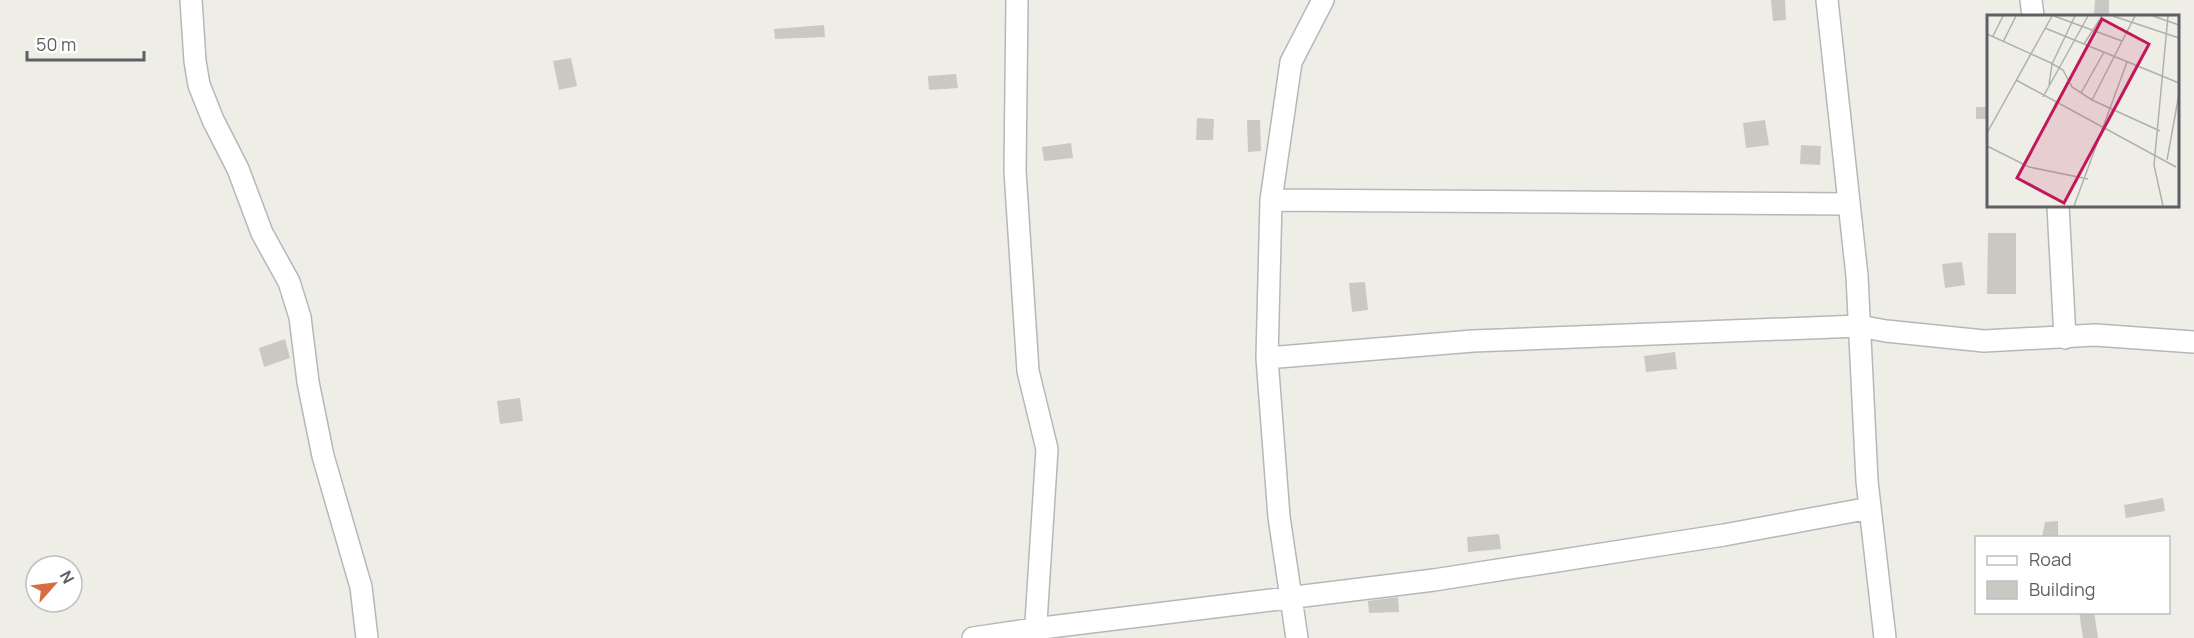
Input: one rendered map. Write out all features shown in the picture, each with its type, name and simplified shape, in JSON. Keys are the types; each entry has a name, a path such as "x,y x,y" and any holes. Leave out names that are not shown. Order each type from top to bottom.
{"street":[{"path":"191,0 199,85 213,120 238,169 262,233 289,282 300,317 308,382 323,456 361,587 367,638"},
{"path":"1017,0 1015,171 1028,371 1047,449 1034,633"},
{"path":"1297,638 1279,517 1267,358 1271,200 1291,62 1323,0"},
{"path":"1827,0 1857,276 1870,508 1885,638"},
{"path":"2031,0 2033,15"},
{"path":"1271,200 1849,204"},
{"path":"2058,207 2065,338"},
{"path":"1267,358 1473,341 1859,326 1984,341 2095,336 2194,342"},
{"path":"974,638 1034,633 1434,580 1724,535 1870,508"}],"building":[{"path":"1771,0 1785,0 1786,20 1773,21"},
{"path":"2095,0 2109,0 2109,15 2094,15"},
{"path":"824,25 825,37 775,39 774,29"},
{"path":"571,58 577,86 559,90 553,61"},
{"path":"956,74 958,88 929,90 928,76"},
{"path":"1976,107 1987,107 1987,119 1976,119"},
{"path":"1197,118 1214,119 1213,140 1196,140"},
{"path":"1247,120 1260,120 1261,151 1248,152"},
{"path":"1765,120 1769,145 1746,148 1743,123"},
{"path":"1071,143 1073,158 1044,161 1042,147"},
{"path":"1801,145 1821,146 1820,165 1800,164"},
{"path":"1988,233 2016,233 2016,294 1987,294"},
{"path":"1962,262 1965,285 1945,288 1942,264"},
{"path":"1365,282 1368,310 1352,312 1349,283"},
{"path":"285,339 290,358 264,367 259,348"},
{"path":"1675,352 1677,369 1646,372 1644,356"},
{"path":"520,398 523,421 500,424 497,401"},
{"path":"2163,498 2165,511 2126,518 2124,505"},
{"path":"2058,521 2058,536 2042,536 2045,522"},
{"path":"1499,534 1501,549 1468,552 1467,537"},
{"path":"1398,597 1399,612 1369,613 1368,601"},
{"path":"2079,614 2094,614 2098,638 2083,638"}]}
